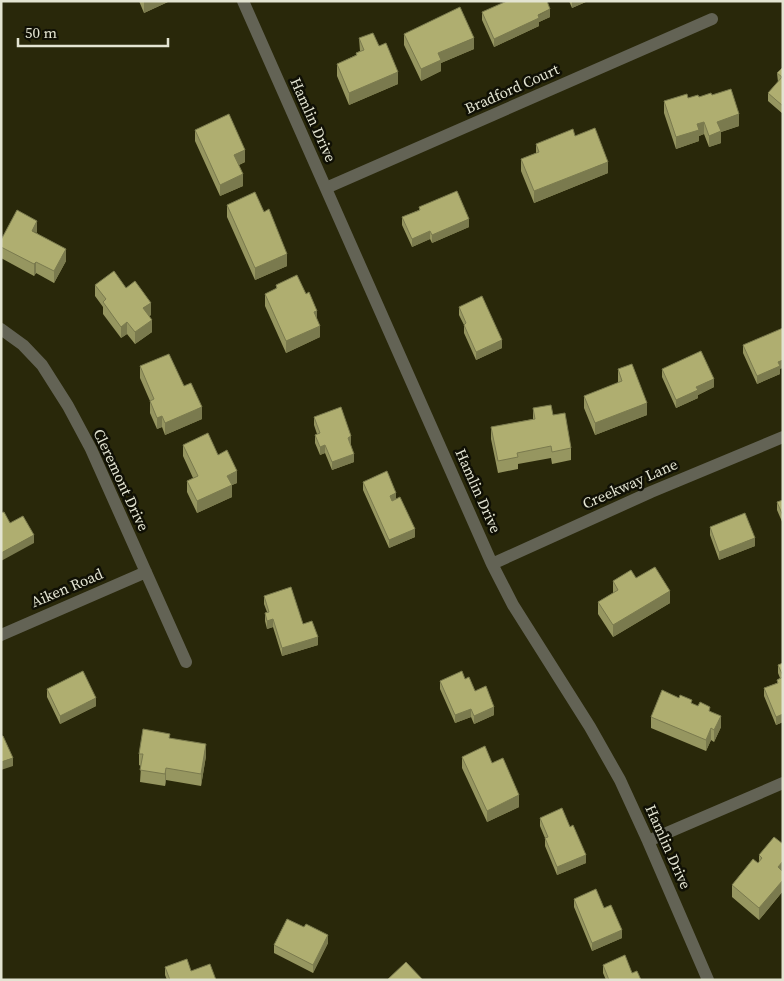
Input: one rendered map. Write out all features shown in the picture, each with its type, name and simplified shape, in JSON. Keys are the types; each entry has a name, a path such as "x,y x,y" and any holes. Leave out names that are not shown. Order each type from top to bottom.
{"street":[{"name":"Hamlin Drive","path":"243,1 492,564 514,605 620,780 708,980"},
{"name":"Bradford Court","path":"326,188 712,19"},
{"name":"Cleremont Drive","path":"1,329 23,345 42,365 68,406 91,449 186,662"},
{"name":"Creekway Lane","path":"492,564 650,492 783,437"},
{"name":"Aiken Road","path":"1,635 146,572"},
{"path":"648,840 783,784"}],"building":[{"path":"507,1 547,1 550,9 538,15 539,18 494,39 482,12"},
{"path":"460,7 474,38 438,53 441,60 421,69 404,34"},
{"path":"373,33 379,46 386,43 398,72 349,93 337,64 364,50 359,38"},
{"path":"783,67 783,106 768,93 782,77 777,73"},
{"path":"731,89 739,114 717,122 721,131 709,136 704,122 697,124 699,130 676,137 664,101 687,94 688,98 698,95 699,97"},
{"path":"229,114 245,150 234,155 243,174 220,185 195,130"},
{"path":"595,128 608,162 534,191 521,159 539,152 536,144 573,129 575,136"},
{"path":"457,191 469,219 432,235 430,231 412,239 402,217 420,210 419,207"},
{"path":"255,192 264,212 269,209 287,254 255,268 227,205"},
{"path":"17,210 37,221 32,231 66,249 54,271 36,262 34,264 1,247 1,240"},
{"path":"114,271 126,288 135,281 151,303 143,308 152,320 135,332 127,322 121,327 103,302 106,299 95,285"},
{"path":"297,275 306,294 309,292 317,311 314,312 320,326 286,341 265,294 277,288 276,285"},
{"path":"482,296 502,340 476,352 464,325 466,323 459,307"},
{"path":"783,328 783,360 778,362 780,366 757,376 743,345"},
{"path":"701,351 714,379 696,387 698,390 676,400 662,369"},
{"path":"169,354 184,386 191,383 202,407 165,423 162,416 157,418 150,401 154,399 140,366"},
{"path":"632,364 647,403 595,423 584,396 622,381 618,369"},
{"path":"551,405 553,415 565,413 571,448 552,452 551,446 517,453 518,457 498,461 491,427 535,419 533,408"},
{"path":"341,407 351,436 348,438 354,454 332,462 325,445 320,447 315,435 320,433 314,417"},
{"path":"208,433 218,455 227,450 237,471 227,476 232,485 197,501 187,481 198,476 183,445"},
{"path":"387,471 396,493 390,496 392,501 400,497 415,529 389,540 363,482"},
{"path":"783,500 783,516 777,502"},
{"path":"4,512 10,523 23,516 34,535 1,553 1,513"},
{"path":"745,513 755,538 719,552 710,527"},
{"path":"655,567 670,591 613,625 598,602 618,590 613,581 631,570 636,578"},
{"path":"291,587 303,624 312,621 318,637 282,648 273,619 267,621 265,613 269,612 264,596"},
{"path":"783,663 783,676 778,665"},
{"path":"83,671 96,698 60,716 47,689"},
{"path":"462,671 465,679 469,677 475,691 486,686 494,707 474,716 471,709 455,715 440,681"},
{"path":"783,677 783,714 776,717 764,688 778,683 777,680"},
{"path":"662,690 679,698 680,695 692,700 691,703 698,706 700,702 710,707 709,711 721,716 714,730 711,728 706,740 651,717"},
{"path":"143,729 170,734 169,738 206,744 201,774 166,768 165,774 140,770 143,754 139,754"},
{"path":"1,736 3,736 13,758 1,762"},
{"path":"485,746 492,763 503,758 519,795 487,811 462,757"},
{"path":"562,808 570,827 573,825 586,855 557,867 545,838 548,837 540,818"},
{"path":"774,837 783,844 783,861 778,867 783,872 783,880 759,908 732,885 753,859 758,863 762,858 759,855"},
{"path":"596,889 604,908 611,905 622,930 592,943 574,899"},
{"path":"287,919 304,927 306,924 328,935 313,965 274,945"},
{"path":"625,955 632,973 637,971 641,980 609,980 603,965"},
{"path":"187,959 191,971 210,964 216,980 170,980 165,967"},
{"path":"406,962 423,980 387,980"}]}
